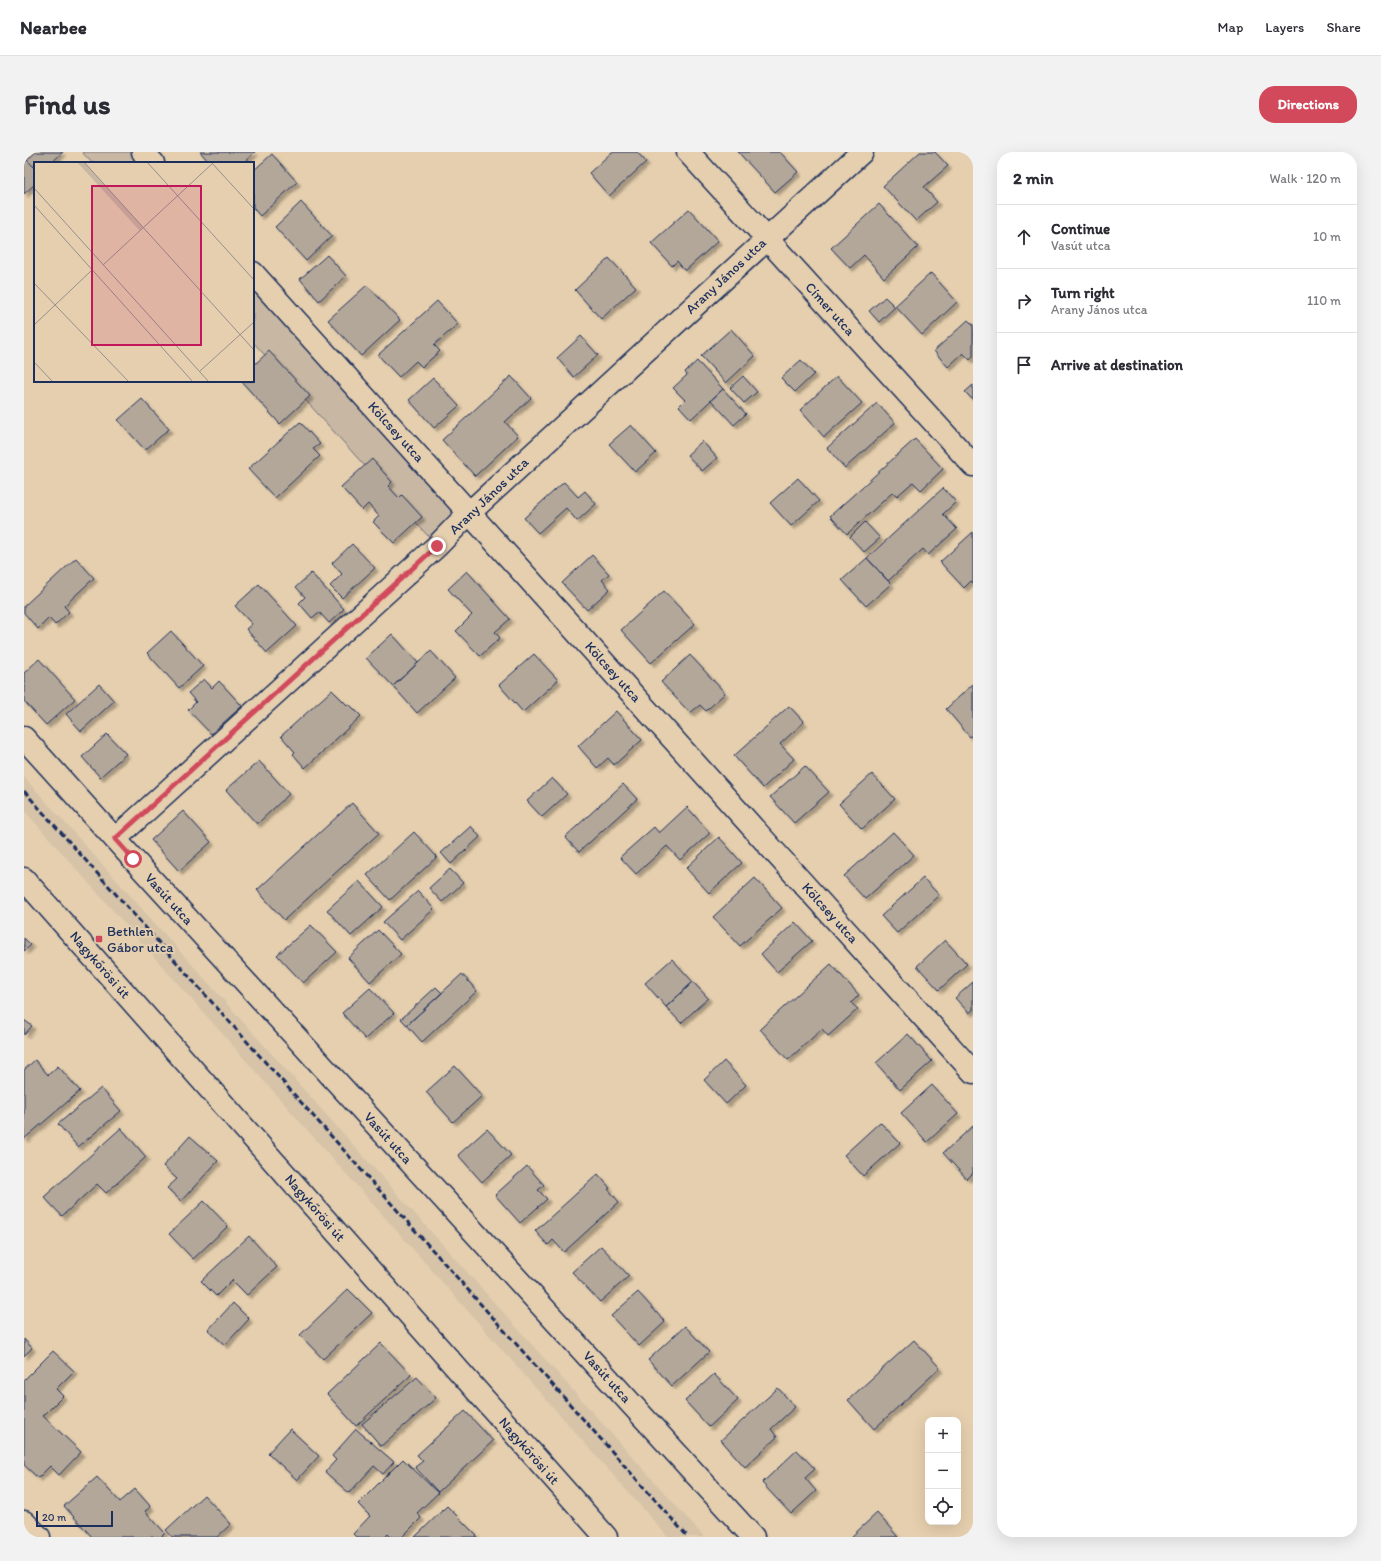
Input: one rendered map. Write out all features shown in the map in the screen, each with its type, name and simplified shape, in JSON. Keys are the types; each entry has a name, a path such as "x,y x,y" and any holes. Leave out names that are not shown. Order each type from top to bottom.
{"street":[{"path":"143,152 152,162"},
{"name":"Címer utca","path":"688,152 973,465"},
{"name":"Arany János utca","path":"115,839 437,546 469,513 862,152"},
{"name":"Kölcsey utca","path":"254,274 973,1072"},
{"name":"Vasút utca","path":"24,738 753,1537"},
{"name":"Nagykőrösi út","path":"25,881 606,1537"},
{"path":"24,1522 38,1537"}],"shaded area":[{"path":"82,152 143,152 152,162 91,162"},
{"path":"254,275 469,513 437,546 254,343"},
{"path":"24,777 704,1537 668,1537 24,810"}],"building":[{"path":"36,152 63,152 52,162 34,162 34,167 27,160"},
{"path":"200,152 255,152 244,162 209,162"},
{"path":"612,152 637,152 646,162 609,196 589,173"},
{"path":"738,152 780,152 798,172 775,192"},
{"path":"920,152 935,152 948,166 924,187 937,202 916,221 883,186"},
{"path":"272,154 297,182 260,216 254,209 254,170"},
{"path":"27,160 34,167 34,185 24,194 24,163"},
{"path":"301,202 332,236 306,261 275,227"},
{"path":"879,204 918,247 884,278 864,255 850,268 831,248"},
{"path":"689,209 718,241 685,271 677,261 672,266 651,243"},
{"path":"327,255 346,276 319,301 300,279"},
{"path":"609,258 636,287 601,319 575,290"},
{"path":"931,273 957,302 922,335 895,306"},
{"path":"367,285 400,320 361,356 328,320"},
{"path":"885,297 895,307 879,322 869,311"},
{"path":"437,301 458,324 434,345 440,351 422,367 416,361 399,377 378,355"},
{"path":"968,320 973,325 973,356 970,360 963,353 948,367 934,351"},
{"path":"731,329 755,356 726,383 701,356"},
{"path":"581,336 598,355 574,377 557,358"},
{"path":"269,351 310,396 280,424 242,382 254,382 254,365"},
{"path":"801,360 814,374 795,392 781,378"},
{"path":"697,361 723,389 691,419 679,406 685,400 673,388 687,375 685,372"},
{"path":"511,376 531,398 505,422 518,436 475,476 442,440"},
{"path":"743,376 757,392 744,403 730,388"},
{"path":"837,376 862,403 824,437 800,410"},
{"path":"433,378 459,406 434,428 409,400"},
{"path":"973,385 973,400 965,392"},
{"path":"723,389 746,414 734,425 711,400"},
{"path":"142,399 169,429 145,450 118,420"},
{"path":"877,403 895,423 845,468 827,448"},
{"path":"300,422 320,444 313,449 320,456 275,498 248,469"},
{"path":"631,425 656,453 635,472 609,444"},
{"path":"915,439 943,469 921,490 913,482 897,496 893,492 847,534 830,516"},
{"path":"702,441 717,458 702,471 687,455"},
{"path":"372,459 392,482 388,486 399,498 402,495 422,517 394,543 373,522 379,516 368,504 362,510 341,487"},
{"path":"798,478 819,501 791,526 770,503"},
{"path":"564,482 578,497 585,491 596,504 577,521 566,508 538,533 524,518"},
{"path":"943,488 956,502 943,514 957,529 928,555 923,549 888,581 867,558"},
{"path":"865,522 880,538 864,552 850,537"},
{"path":"973,532 973,583 971,581 964,588 940,562"},
{"path":"352,544 375,568 342,598 330,586 342,574 332,563"},
{"path":"592,555 609,574 602,580 610,589 587,610 562,583"},
{"path":"76,558 94,578 64,606 69,612 55,625 49,618 38,629 24,613 24,606"},
{"path":"867,558 891,584 866,606 842,580"},
{"path":"467,571 510,619 495,632 500,638 480,656 456,631 472,615 448,589"},
{"path":"311,573 344,609 329,623 319,612 312,618 299,603 305,597 296,587"},
{"path":"259,584 297,626 267,653 246,629 252,624 235,606"},
{"path":"664,591 695,624 651,663 621,630"},
{"path":"171,631 203,666 179,688 147,653"},
{"path":"392,634 418,663 393,686 366,658"},
{"path":"431,651 455,678 417,713 393,686"},
{"path":"534,654 558,680 523,712 499,685"},
{"path":"690,655 725,693 706,711 700,705 690,713 661,682"},
{"path":"39,659 75,699 46,725 24,701 24,673"},
{"path":"204,679 212,688 219,681 242,706 211,734 188,710 196,702 188,693"},
{"path":"99,684 114,701 81,731 66,714"},
{"path":"973,684 973,735 970,737 946,709"},
{"path":"332,690 361,716 305,768 293,754 295,752 281,736"},
{"path":"789,706 804,722 780,744 794,759 763,788 734,756"},
{"path":"616,711 642,740 614,765 608,758 597,768 578,746"},
{"path":"107,734 126,754 100,777 82,757"},
{"path":"259,761 289,794 257,824 226,790"},
{"path":"805,766 829,792 794,823 770,797"},
{"path":"872,774 895,799 862,829 839,804"},
{"path":"552,778 567,794 542,817 527,801"},
{"path":"623,784 637,799 579,852 565,837"},
{"path":"352,803 379,833 284,920 257,890"},
{"path":"687,807 710,833 680,860 667,846 636,874 620,857 654,827 659,833"},
{"path":"183,811 211,842 179,871 151,840"},
{"path":"471,826 480,837 451,864 441,853"},
{"path":"414,832 437,857 390,900 367,875"},
{"path":"893,832 914,855 865,899 844,876"},
{"path":"719,837 742,863 709,893 686,868"},
{"path":"450,869 463,883 442,902 429,888"},
{"path":"755,878 782,908 740,946 713,917"},
{"path":"923,878 939,895 897,933 881,916"},
{"path":"359,881 383,907 351,936 327,910"},
{"path":"418,891 434,909 400,940 383,922"},
{"path":"795,922 812,941 777,972 761,954"},
{"path":"311,925 337,952 303,983 277,955"},
{"path":"378,930 401,954 370,982 348,958"},
{"path":"24,938 31,945 24,951"},
{"path":"945,940 967,964 939,990 917,966"},
{"path":"672,959 693,982 666,1007 645,983"},
{"path":"831,964 859,995 851,1003 858,1009 828,1036 822,1029 788,1060 760,1029"},
{"path":"462,974 477,991 422,1042 407,1025"},
{"path":"693,982 708,998 681,1023 666,1007"},
{"path":"973,982 973,1010 969,1013 955,998"},
{"path":"436,987 442,993 407,1025 401,1019"},
{"path":"370,988 394,1013 365,1039 342,1013"},
{"path":"24,1020 32,1026 24,1035"},
{"path":"908,1034 932,1061 900,1090 876,1063"},
{"path":"35,1060 48,1075 58,1066 80,1091 24,1139 24,1070"},
{"path":"724,1061 746,1085 726,1104 704,1080"},
{"path":"455,1066 482,1096 453,1122 426,1092"},
{"path":"932,1085 958,1114 927,1142 901,1113"},
{"path":"101,1088 121,1111 78,1147 58,1124"},
{"path":"880,1122 900,1143 863,1176 844,1155"},
{"path":"973,1126 973,1173 967,1179 943,1153"},
{"path":"121,1128 146,1157 106,1193 97,1184 62,1216 44,1197"},
{"path":"487,1129 511,1155 482,1182 458,1155"},
{"path":"190,1136 218,1161 181,1201 167,1188 177,1179 163,1166"},
{"path":"527,1166 544,1185 538,1190 547,1199 520,1223 495,1195"},
{"path":"598,1174 619,1202 564,1252 553,1240 548,1245 535,1231"},
{"path":"204,1201 228,1226 193,1259 169,1234"},
{"path":"249,1236 277,1267 247,1295 232,1280 216,1296 201,1281"},
{"path":"601,1246 629,1276 600,1302 572,1272"},
{"path":"348,1289 372,1313 323,1359 300,1335"},
{"path":"638,1292 665,1322 639,1346 611,1316"},
{"path":"233,1303 249,1319 225,1345 208,1330"},
{"path":"685,1326 709,1352 672,1386 648,1360"},
{"path":"24,1339 32,1348 24,1356"},
{"path":"914,1340 940,1368 874,1429 848,1400"},
{"path":"381,1343 411,1375 356,1426 327,1394"},
{"path":"53,1351 74,1371 56,1389 63,1396 43,1416 81,1452 59,1475 50,1466 38,1478 24,1465 24,1380"},
{"path":"714,1374 738,1400 709,1427 685,1401"},
{"path":"417,1377 436,1398 381,1446 362,1424"},
{"path":"778,1388 795,1407 771,1429 777,1437 745,1467 721,1440"},
{"path":"465,1411 493,1441 438,1492 415,1467 423,1461 417,1455"},
{"path":"290,1429 319,1456 297,1480 268,1453"},
{"path":"356,1429 394,1462 383,1474 374,1466 349,1493 325,1472 336,1460 332,1456"},
{"path":"797,1450 815,1469 805,1478 816,1491 791,1514 762,1483"},
{"path":"403,1459 438,1493 417,1513 421,1518 402,1537 391,1537 388,1534 385,1537 356,1537 353,1534 370,1516 358,1504"},
{"path":"97,1477 120,1502 135,1489 151,1507 145,1511 165,1533 161,1537 92,1537 64,1506"},
{"path":"204,1495 231,1524 217,1537 172,1537 166,1530"},
{"path":"447,1506 478,1537 415,1537"},
{"path":"877,1513 898,1537 851,1537"}],"railway":[{"path":"24,791 688,1537"}],"place":[{"name":"Bethlen Gábor utca","path":"99,939"}],"route":[{"path":"133,859 115,839 437,546"}]}
